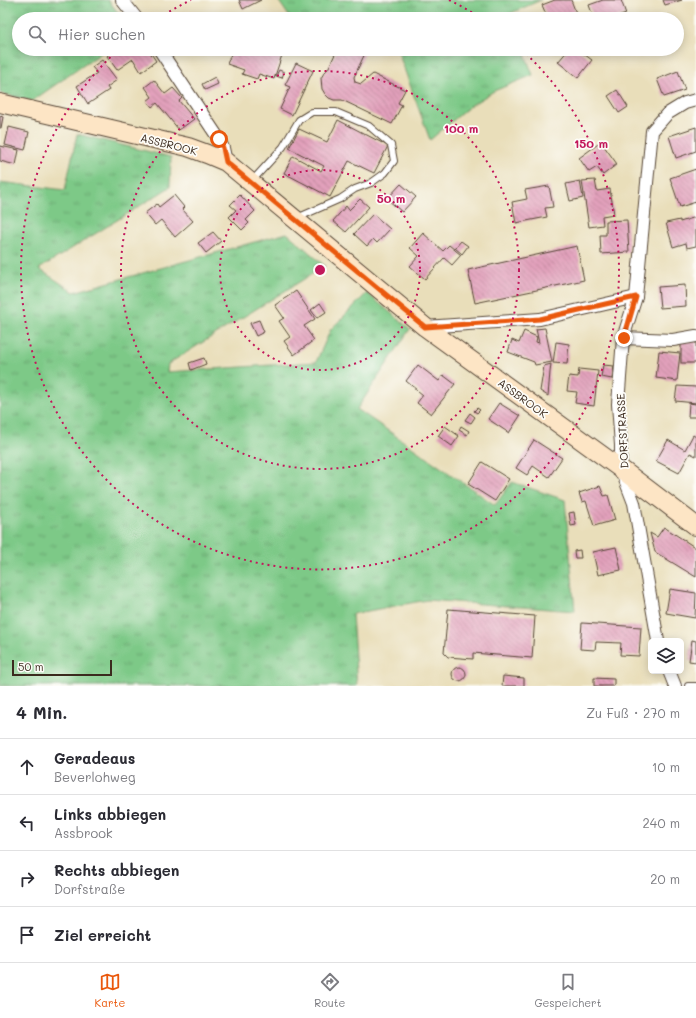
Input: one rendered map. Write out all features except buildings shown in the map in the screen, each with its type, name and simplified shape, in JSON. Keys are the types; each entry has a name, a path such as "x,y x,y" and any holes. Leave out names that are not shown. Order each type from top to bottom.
{"street":[{"path":"122,0 131,12"},
{"path":"163,56 219,139 223,148 226,162"},
{"name":"DORFSTRASSE","path":"657,638 634,503 621,468 618,404 624,338 636,297 652,131 667,114 685,103 696,100"},
{"name":"ASSBROOK","path":"0,103 188,147 226,162 294,220 425,327 621,468 696,526"},
{"path":"425,327 540,319 636,297"},
{"path":"624,338 673,340 696,336"},
{"path":"669,674 675,686"}],"lane":[{"path":"251,182 283,147 299,120 312,112 336,112 351,117 369,126 391,145 394,161 385,173 371,183 355,189 340,199 294,220"},
{"path":"688,686 696,686"}],"green space":[{"path":"0,0 108,0 117,12 12,12 12,56 97,56 32,101 0,93"},
{"path":"278,0 541,0 514,12 286,12"},
{"path":"400,56 526,56 533,75 494,91 470,106 430,140"},
{"path":"77,134 171,157 170,187 39,269 74,292 287,233 325,266 168,364 167,372 316,362 331,329 367,293 410,329 357,409 495,505 512,482 565,500 575,611 427,600 352,614 357,686 0,686 0,182 65,190"}],"route":[{"path":"219,139 223,148 226,162 294,220 425,327 540,319 636,297 624,338"}]}
